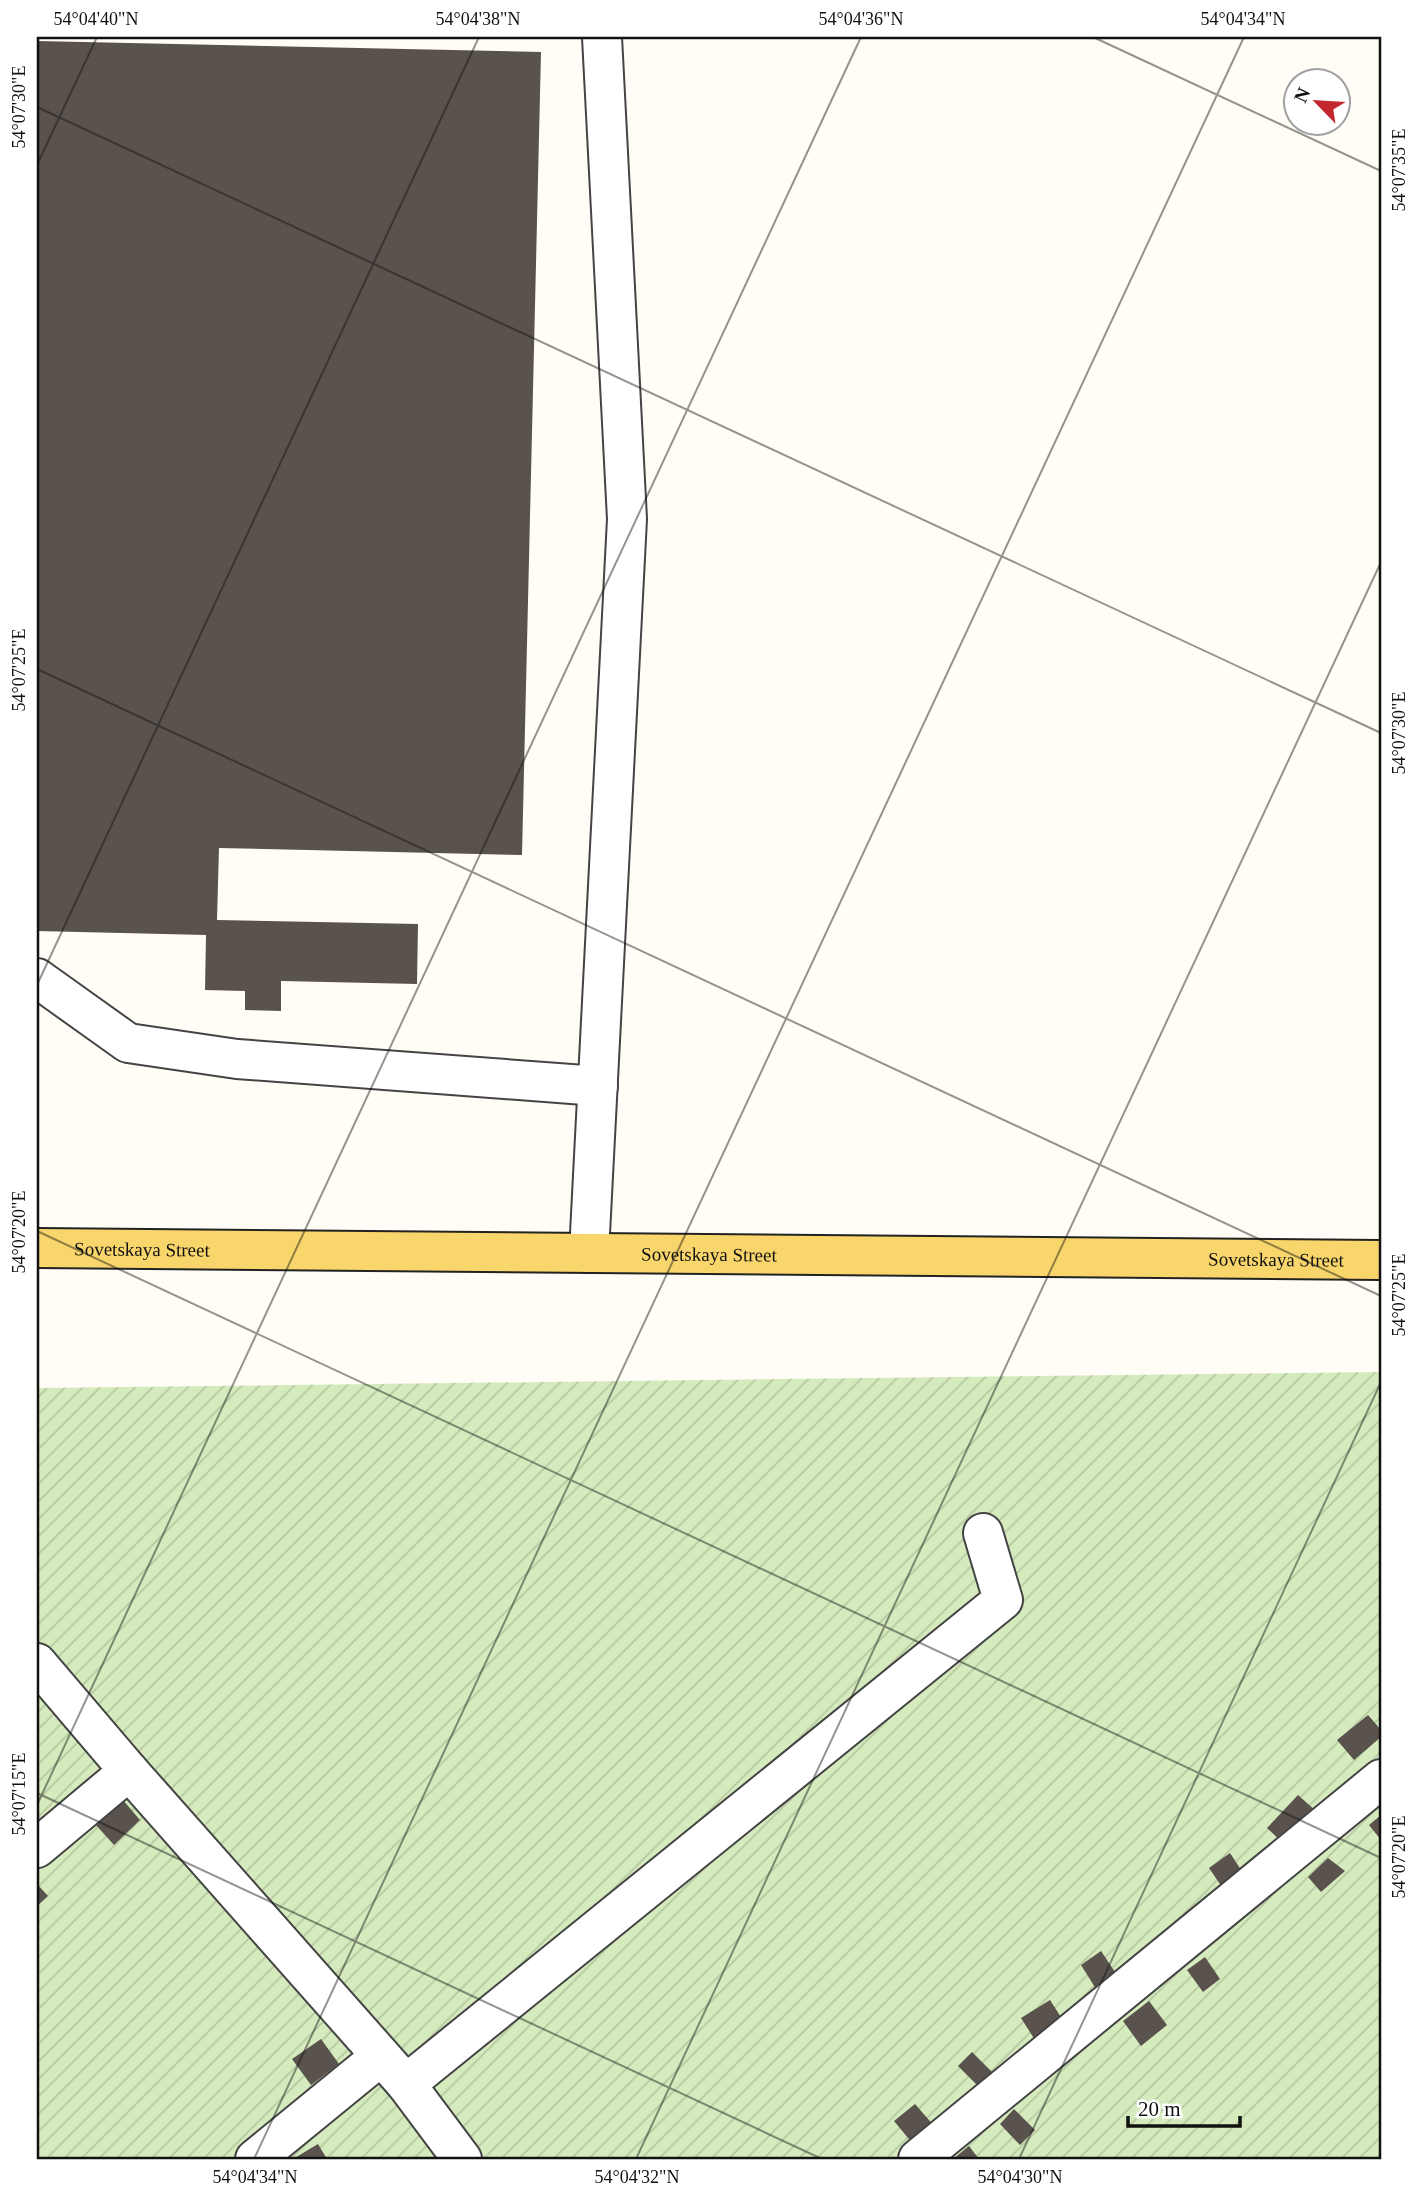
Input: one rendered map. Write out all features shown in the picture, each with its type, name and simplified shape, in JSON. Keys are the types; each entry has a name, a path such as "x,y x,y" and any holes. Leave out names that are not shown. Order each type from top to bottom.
{"main road":[{"name":"Sovetskaya Street","path":"37,1248 1381,1260"}],"street":[{"path":"589,1253 627,519 602,37"},
{"path":"37,978 128,1043 237,1059 598,1086"},
{"path":"254,2159 393,2070 1003,1600 983,1533"},
{"path":"37,1663 393,2070 462,2159"},
{"path":"37,1848 129,1771"},
{"path":"918,2159 1381,1779"}],"green space":[{"path":"1381,1372 1381,2159 37,2159 37,1388"}],"building":[{"path":"37,41 541,52 522,855 219,848 217,920 418,924 417,984 281,981 281,1011 245,1010 245,991 205,990 206,935 37,931"},
{"path":"1368,1715 1381,1730 1381,1737 1354,1760 1337,1740"},
{"path":"1298,1795 1317,1812 1286,1846 1267,1828"},
{"path":"122,1799 140,1820 114,1845 95,1824"},
{"path":"1381,1815 1381,1840 1369,1825"},
{"path":"1230,1853 1245,1876 1224,1890 1209,1868"},
{"path":"1328,1858 1345,1871 1321,1892 1308,1877"},
{"path":"37,1884 48,1896 37,1906"},
{"path":"1101,1951 1119,1978 1098,1992 1081,1965"},
{"path":"1205,1957 1220,1979 1203,1992 1187,1970"},
{"path":"1050,2000 1064,2022 1035,2040 1021,2018"},
{"path":"1149,2001 1167,2025 1141,2046 1123,2021"},
{"path":"321,2039 339,2064 311,2085 292,2059"},
{"path":"972,2052 996,2076 982,2090 958,2066"},
{"path":"915,2104 935,2127 913,2144 894,2121"},
{"path":"1014,2109 1035,2130 1020,2145 1000,2124"},
{"path":"318,2144 327,2159 293,2159"},
{"path":"969,2146 979,2159 953,2159"}]}
